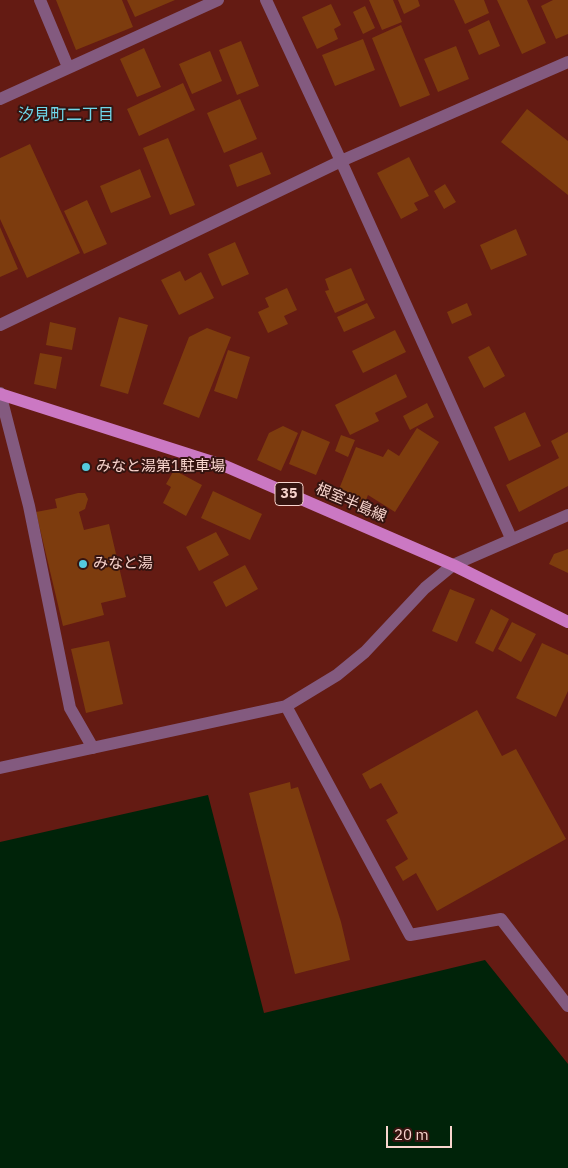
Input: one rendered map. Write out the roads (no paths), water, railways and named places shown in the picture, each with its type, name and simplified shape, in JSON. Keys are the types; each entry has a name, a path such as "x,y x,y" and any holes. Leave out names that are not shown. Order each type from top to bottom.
{"main road":[{"name":"根室半島線","path":"0,394 224,466 452,565 568,622"}],"street":[{"path":"40,0 68,67"},
{"path":"0,99 218,0"},
{"path":"266,0 341,161 511,538"},
{"path":"0,325 341,161 568,62"},
{"path":"0,394 29,506 70,708 93,748"},
{"path":"0,768 286,706 337,675 365,652 424,588 452,565 568,515"},
{"path":"286,706 410,935 501,919 568,1006"}],"place":[{"name":"みなと湯第1駐車場","path":"86,467"},
{"name":"みなと湯","path":"83,564"}],"district":[{"name":"汐見町二丁目","path":"66,115"}]}
